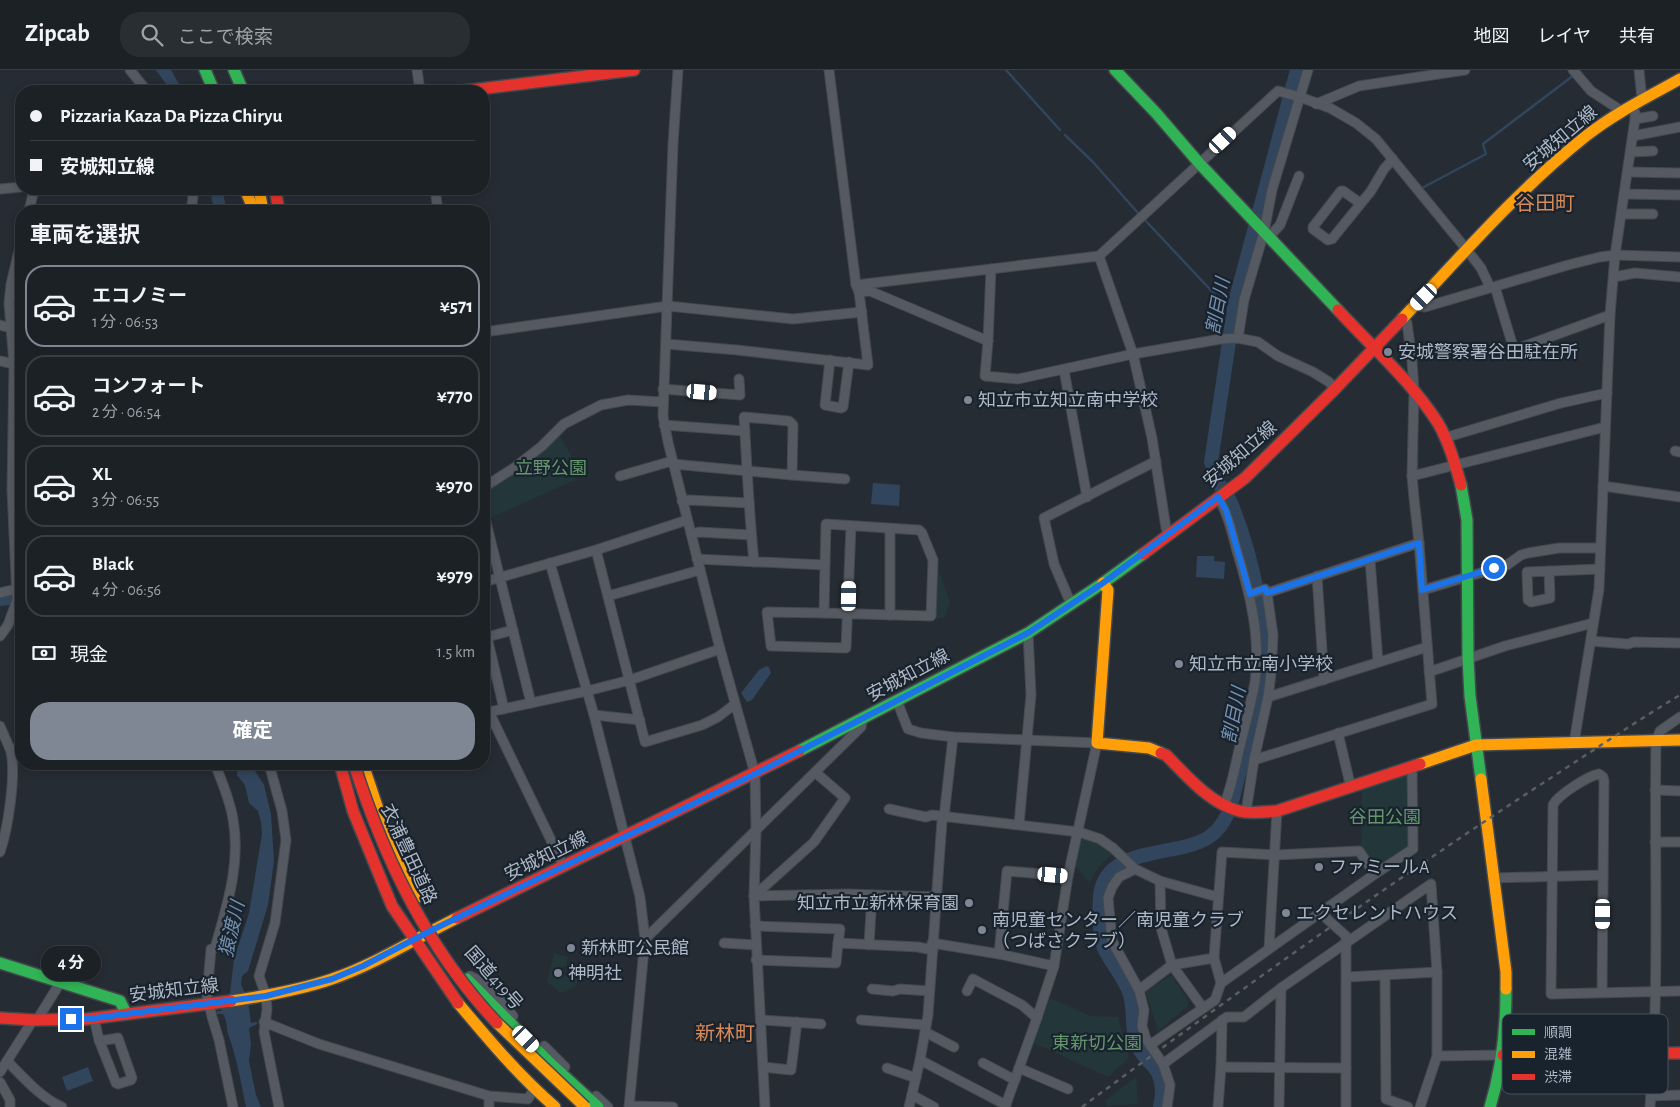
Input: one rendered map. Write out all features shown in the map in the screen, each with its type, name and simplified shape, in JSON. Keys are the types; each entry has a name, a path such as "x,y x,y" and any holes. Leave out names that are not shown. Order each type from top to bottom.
{"main road":[{"path":"205,70 211,85"},
{"path":"212,70 218,85"},
{"path":"224,70 230,85"},
{"path":"234,70 240,85"},
{"path":"240,70 246,85"},
{"path":"490,88 634,70"},
{"path":"1115,70 1156,113 1199,163 1414,391 1431,413 1444,438 1461,484 1467,520 1468,658 1476,745 1506,972 1507,1014"},
{"name":"安城知立線","path":"0,1018 35,1020 94,1018 264,996 332,979 363,966 434,929 564,868 755,774 1028,633 1103,583 1258,466 1547,170 1586,136 1620,112 1680,79"},
{"path":"1103,583 1108,590 1098,742 1149,748 1166,755 1202,791 1234,809 1277,811 1412,768 1476,745 1680,740"},
{"path":"342,770 353,811 378,874 392,906 414,941 454,999 480,1030 534,1089 555,1107"},
{"name":"衣浦豊田道路","path":"350,770 358,802 374,845 418,929 472,1006 526,1066 571,1107"},
{"name":"衣浦豊田道路","path":"356,770 362,792 390,862 421,920 462,983 521,1047 585,1107"},
{"name":"国道419号","path":"365,770 372,796 389,840 416,899 461,972 550,1063 598,1107"},
{"path":"0,963 120,1001 126,1014"},
{"path":"1490,1107 1502,1060"}],"street":[{"path":"130,70 142,85"},
{"path":"417,70 419,85"},
{"path":"678,70 672,144 668,306 663,389 664,424 734,704 755,774 754,896 765,1107"},
{"path":"666,344 868,365 829,70"},
{"path":"1238,338 1244,300 1266,234 1272,190 1298,97 1308,70"},
{"path":"1316,104 1359,86 1412,73 1465,70"},
{"path":"1573,70 1591,91 1620,112"},
{"path":"1639,70 1642,99"},
{"path":"857,289 992,269 1099,256 1272,94 1278,91 1330,108 1356,123 1376,139 1481,268 1493,287 1514,350 1610,315"},
{"path":"1574,743 1598,601 1610,315 1615,255 1636,114 1632,105"},
{"path":"1635,119 1653,116"},
{"path":"1633,136 1680,128"},
{"path":"1630,152 1653,151"},
{"path":"1360,204 1341,190 1313,229 1328,240 1332,239 1360,204 1393,159"},
{"path":"1628,172 1680,173"},
{"path":"1266,234 1280,225 1299,176"},
{"path":"0,189 15,188"},
{"path":"1624,194 1680,195"},
{"path":"1622,214 1653,214"},
{"path":"1414,306 1424,307 1568,265 1615,255 1680,257"},
{"path":"1099,256 1133,354 1152,438 1166,528 1169,534"},
{"path":"15,267 9,303 14,364 12,490 15,564"},
{"path":"992,269 985,376 1018,379 1133,354 1221,338 1238,338 1258,342 1278,356 1313,372 1329,382 1335,389"},
{"path":"1614,276 1635,273 1680,277"},
{"path":"857,289 870,291 988,341"},
{"path":"490,331 668,306 793,319 862,312"},
{"path":"1254,760 1432,704 1412,476 1414,391 1411,350 1407,323 1403,318"},
{"path":"0,325 11,328"},
{"path":"830,360 825,405 841,408 844,407 849,362"},
{"path":"0,361 14,364"},
{"path":"1064,370 1086,497"},
{"path":"663,389 740,396 739,380"},
{"path":"1444,438 1561,403 1607,393"},
{"path":"490,483 514,468 542,446 564,424 602,405 628,400 663,402"},
{"path":"754,562 744,417 789,421 793,425 792,475"},
{"path":"664,424 745,431"},
{"path":"1412,476 1605,428"},
{"path":"1071,604 1054,564 1044,518 1156,462"},
{"path":"620,476 673,463 845,479"},
{"path":"1604,486 1680,497"},
{"path":"1218,497 1226,510 1250,594 1256,637 1254,683 1233,775 1234,809"},
{"path":"682,501 749,503"},
{"path":"490,580 596,550 688,520"},
{"path":"824,613 826,524 920,530 934,560 931,616 890,614 849,614 767,612 771,646 846,648 849,614 851,526"},
{"path":"890,529 890,614"},
{"path":"691,534 699,532 751,535"},
{"path":"490,538 532,703"},
{"path":"1250,594 1317,576 1419,543"},
{"path":"1422,590 1507,565 1520,555 1528,553 1559,548 1600,548"},
{"path":"596,550 646,742 702,725 718,717 734,704"},
{"path":"697,559 825,565"},
{"path":"1370,560 1378,661"},
{"path":"550,563 594,715 640,897 645,939 630,1106 672,1107"},
{"path":"1549,571 1600,569"},
{"path":"608,596 700,570"},
{"path":"1317,576 1324,680"},
{"path":"0,593 15,588"},
{"path":"1234,809 1254,760 1268,697 1273,635 1266,591"},
{"path":"0,636 8,625 15,606"},
{"path":"1429,672 1530,639 1594,623"},
{"path":"490,637 513,630"},
{"path":"1019,824 1031,695 1028,633"},
{"path":"1591,641 1628,644 1634,642 1680,643"},
{"path":"490,647 504,709"},
{"path":"1268,697 1427,647"},
{"path":"490,712 630,680 720,649"},
{"path":"897,701 908,729 921,733 953,737 1098,742 1068,876 1054,966 1038,1018 1006,1106 920,1060"},
{"path":"594,715 640,720"},
{"path":"1655,1014 1656,741 1660,732 1680,717"},
{"path":"645,939 861,727 863,718"},
{"path":"490,721 564,868"},
{"path":"0,726 10,751 14,772 4,839 0,852"},
{"path":"1338,733 1351,788"},
{"path":"909,1107 925,1029 942,822 953,737"},
{"path":"1150,1045 1215,1000 1221,983 1413,849 1412,768"},
{"path":"218,770 233,819 236,860 231,894 215,948 211,949 207,994 212,1002 233,1107"},
{"path":"271,770 282,811 286,840 275,923 259,976 267,1009 264,1032 279,1107"},
{"path":"754,896 814,842 846,798 815,772"},
{"path":"1602,993 1604,781 1603,777 1598,774 1559,797 1553,805 1551,994 1655,992 1680,991"},
{"path":"1655,790 1680,791"},
{"path":"889,809 926,817 932,815 1079,832 1100,839 1134,868 1160,881 1218,897"},
{"path":"1269,948 1277,811"},
{"path":"1656,842 1680,842"},
{"path":"1221,983 1214,958 1222,852 1275,855 1358,852 1375,874"},
{"path":"1134,868 1119,877 1112,887 1108,898 1112,941 1139,990 1144,1010 1142,1026 1146,1039 1163,1064 1170,1085 1167,1107"},
{"path":"998,954 1007,871 1068,876"},
{"path":"1493,878 1603,875"},
{"path":"1160,881 1161,928 1172,965 1203,1008"},
{"path":"1163,1064 1227,1017 1244,1017 1281,988 1431,884 1436,972 1436,1056 1420,1107"},
{"path":"754,896 872,895 936,897"},
{"path":"869,945 872,895"},
{"path":"1322,912 1346,936 1346,1107"},
{"path":"755,926 840,929 836,963 756,960"},
{"path":"724,943 756,945"},
{"path":"838,943 933,947 998,954 1054,966"},
{"path":"1139,990 1172,965 1214,958"},
{"path":"461,972 485,983 513,1016 608,1107"},
{"path":"1347,977 1436,972"},
{"path":"1385,975 1386,1099 1408,1107"},
{"path":"967,991 973,979 1022,1005 1038,1018"},
{"path":"0,1072 60,983"},
{"path":"1280,1107 1281,988"},
{"path":"872,989 929,991"},
{"path":"94,1018 99,1041 116,1083 131,1080 128,1065 118,1038 99,1041"},
{"path":"761,1020 821,1024"},
{"path":"861,1020 925,1029 954,1047"},
{"path":"1218,1107 1222,1067 1222,1020"},
{"path":"264,1022 319,1044 489,1096 528,1099 534,1089"},
{"path":"763,1067 791,1070 797,1022"},
{"path":"1436,1056 1502,1056"},
{"path":"7,1061 52,1103 62,1107"},
{"path":"983,1063 1015,1080"},
{"path":"1222,1067 1346,1068"},
{"path":"887,1068 916,1078"},
{"path":"1019,1068 1068,1089"},
{"path":"0,1082 10,1100 10,1107"},
{"path":"1650,1107 1651,1096 1680,1095"},
{"path":"489,1096 489,1107"},
{"path":"912,1096 934,1107"}],"green space":[{"name":"立野公園","path":"556,435 560,436 571,455 575,480 490,518 490,484"},
{"path":"936,562 950,602 944,618 934,618"},
{"name":"谷田公園","path":"1405,774 1409,777 1409,846 1378,869 1374,868 1361,848 1362,788"},
{"path":"1084,838 1100,843 1113,854 1099,867 1090,883 1075,866 1080,841"},
{"path":"554,953 568,957 566,966 555,970 553,977 569,976 580,978 575,986 561,993 547,982"},
{"path":"1171,975 1189,1002 1187,1007 1158,1031 1146,992"},
{"name":"東新切公園","path":"1050,998 1091,1016 1118,1017 1129,1058 1108,1077 1034,1043"},
{"path":"1136,1077 1138,1104 1106,1106 1106,1100"}],"water":[{"path":"156,70 171,70 180,85 167,85"},
{"path":"211,195 223,195 226,205 213,205"},
{"path":"873,483 900,485 899,506 871,504"},
{"path":"1197,556 1214,556 1214,561 1225,562 1224,579 1196,577"},
{"path":"766,666 769,667 771,673 752,700 747,702 741,693 759,670"},
{"path":"237,770 254,770 264,785 271,814 274,861 268,905 248,971 242,976 241,984 248,1001 251,1023 257,1022 257,1024 249,1028 251,1044 249,1061 256,1095 261,1107 246,1107 226,1020 223,1014 217,1014 217,1011 221,1011 230,993 234,959 249,913 262,834 258,811 249,803 245,785 237,775"},
{"path":"88,1067 93,1081 67,1091 62,1077"}],"waterway":[{"path":"1006,70 1060,130"},
{"name":"割目川","path":"1160,1107 1162,1097 1161,1081 1157,1071 1141,1052 1137,1043 1130,995 1102,943 1100,896 1105,879 1115,868 1129,860 1196,843 1217,831 1227,815 1248,739 1262,659 1260,609 1243,535 1231,503 1219,484 1211,462 1235,302 1297,70"},
{"path":"1422,188 1486,154 1483,144 1574,75"},
{"path":"1065,135 1093,162 1138,213"},
{"path":"1144,219 1220,300"},
{"name":"割目川","path":"1229,302 1235,302"},
{"path":"1414,342 1416,356"},
{"path":"1417,446 1417,470"},
{"path":"0,599 15,596"}],"railway":[{"path":"1082,1107 1254,981 1370,900 1487,820 1680,695"}],"traffic: fast":[{"path":"205,70 211,85"},
{"path":"234,70 240,85"},
{"path":"1115,70 1156,113 1199,163 1338,310"},
{"path":"1461,485 1467,520 1470,696 1481,779"},
{"path":"799,751 1028,633 1143,554"},
{"path":"0,963 120,1001 126,1013"},
{"path":"467,979 550,1063 598,1107"},
{"path":"1505,1014 1506,989"},
{"path":"1490,1107 1498,1078 1502,1048"}],"traffic: slow":[{"path":"1402,319 1513,201 1561,157 1608,120 1680,79"},
{"path":"247,195 252,205"},
{"path":"260,195 262,205"},
{"path":"1103,583 1108,590 1097,743 1149,748 1161,753"},
{"path":"1420,764 1476,745 1680,740"},
{"path":"365,770 380,815 416,898"},
{"path":"1481,779 1506,972 1506,989"},
{"path":"231,1001 282,992 332,979 380,958 457,918"},
{"path":"458,1003 517,1070 555,1107"},
{"path":"497,1023 585,1107"}],"traffic: jam":[{"path":"490,88 634,70"},
{"path":"276,195 278,205"},
{"path":"1338,310 1404,379 1428,408 1445,438 1461,485"},
{"path":"1143,554 1245,478 1335,389 1402,319"},
{"path":"457,918 799,751"},
{"path":"1161,753 1166,755 1190,780 1218,802 1239,811 1258,813 1277,811 1420,764"},
{"path":"342,770 353,811 392,906 458,1003"},
{"path":"356,770 379,834 411,902 429,934 450,965 472,995 497,1023"},
{"path":"0,1018 33,1020 87,1019 231,1001"},
{"path":"1668,1053 1680,1053"}],"place":[{"name":"安城警察署谷田駐在所","path":"1388,352"},
{"name":"知立市立知立南中学校","path":"968,400"},
{"name":"知立市立南小学校","path":"1179,664"},
{"name":"ファミールA","path":"1319,867"},
{"name":"知立市立新林保育園","path":"969,903"},
{"name":"エクセレントハウス","path":"1286,913"},
{"name":"南児童センター／南児童クラブ （つばさクラブ）","path":"982,930"},
{"name":"新林町公民館","path":"571,948"},
{"name":"神明社","path":"558,973"}],"district":[{"name":"谷田町","path":"1545,203"},
{"name":"新林町","path":"725,1033"}],"route":[{"path":"71,1019 87,1019 266,996 332,979 363,966 434,929 564,868 755,774 1028,633 1103,583 1218,497 1226,510 1250,594 1265,588 1267,593 1419,543 1422,590 1494,568"}],"water label":[{"name":"猿渡川","path":"231,929"}]}
